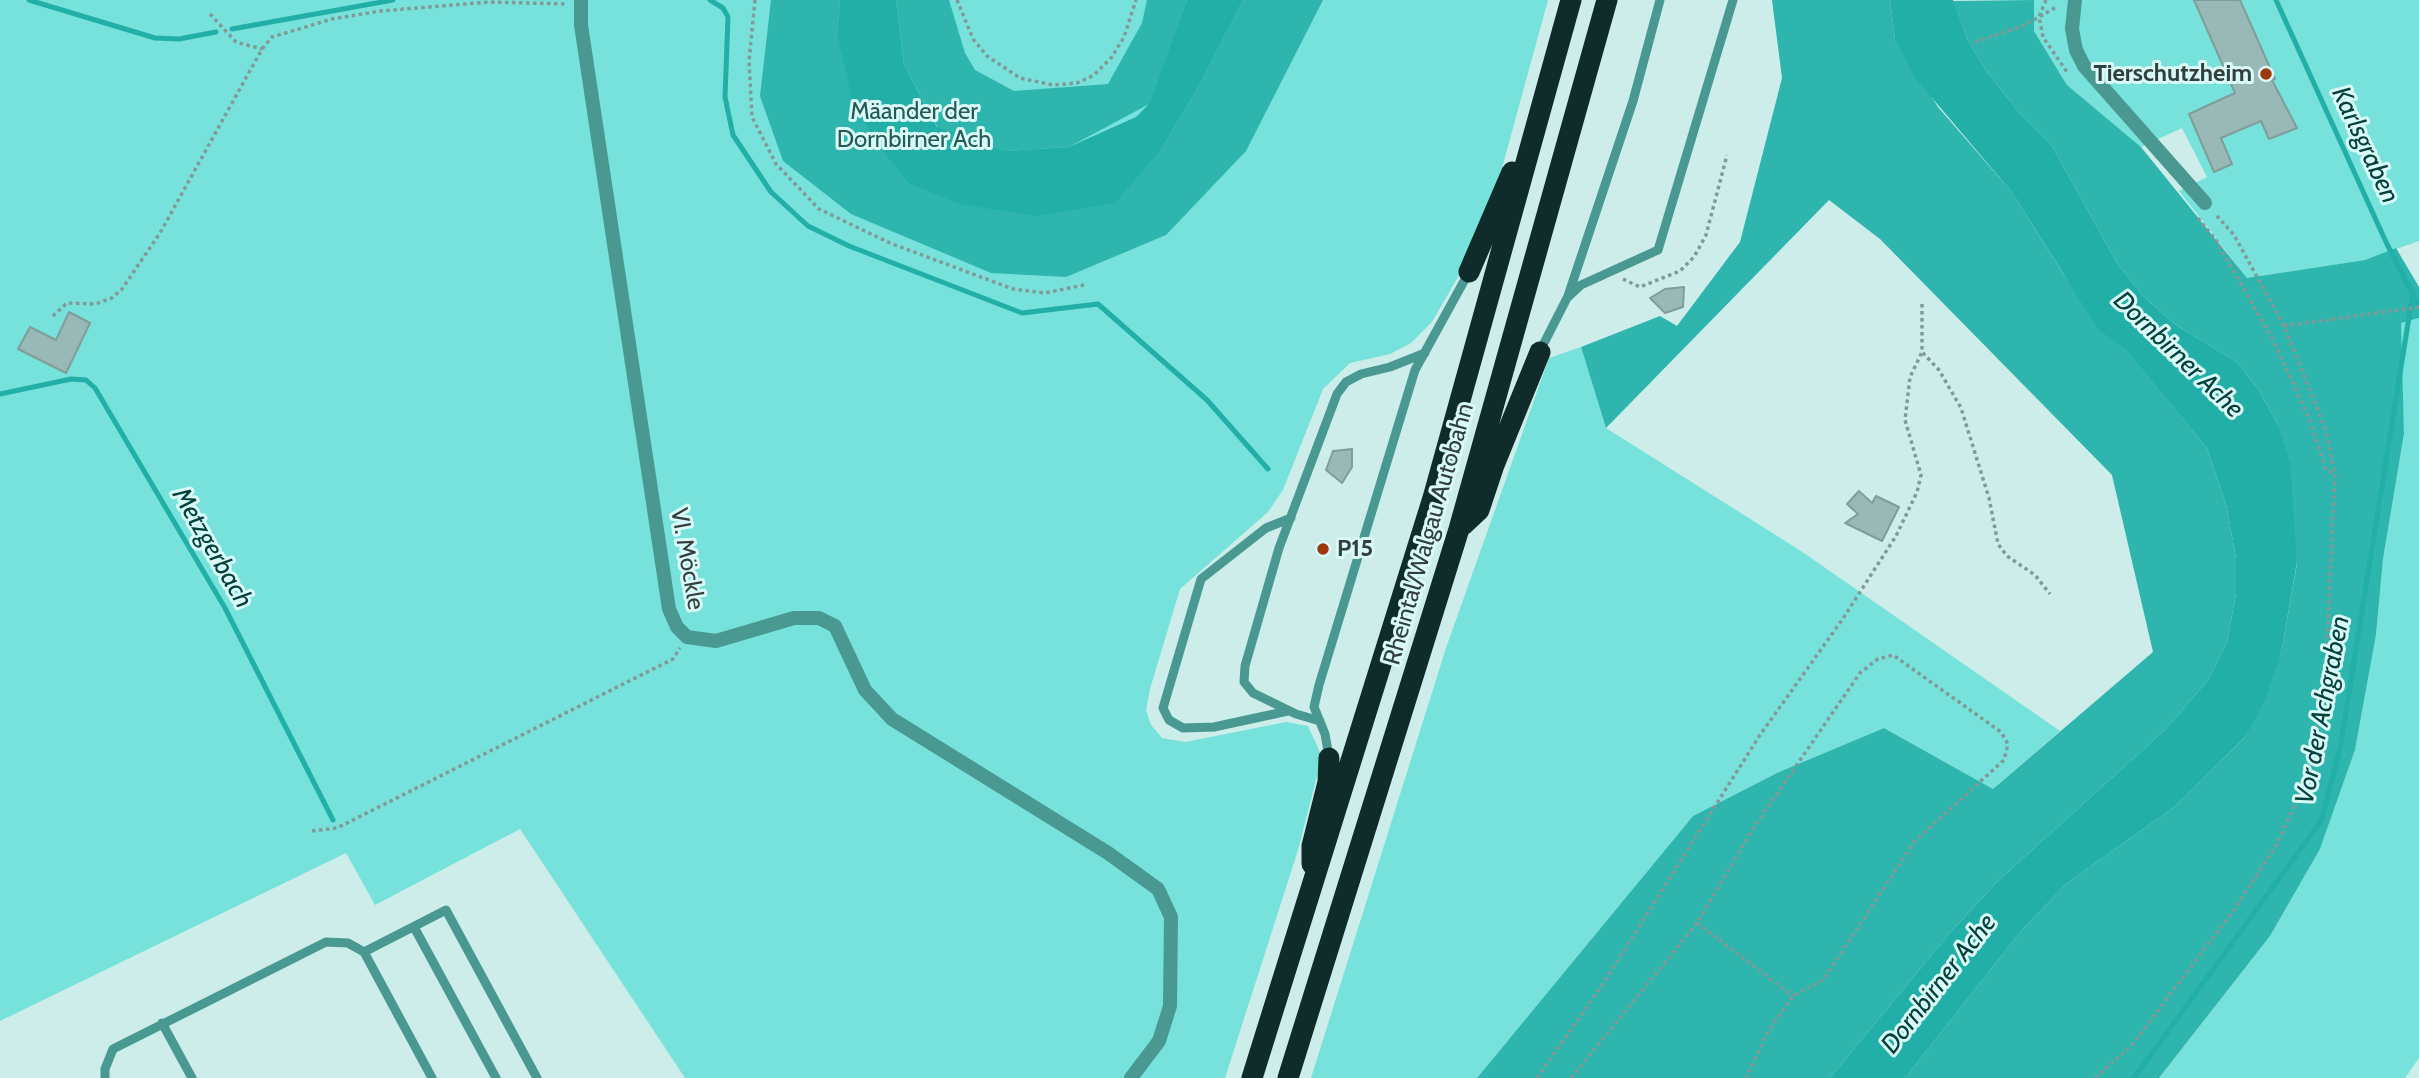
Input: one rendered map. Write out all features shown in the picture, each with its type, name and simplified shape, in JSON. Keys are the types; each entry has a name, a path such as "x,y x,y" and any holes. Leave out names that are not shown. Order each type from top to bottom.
{"highway":[{"name":"Rheintal/Walgau Autobahn","path":"1252,1078 1433,498 1571,0"},
{"name":"Rheintal/Walgau Autobahn","path":"1288,1078 1459,529 1607,0"},
{"path":"1469,272 1540,113"},
{"path":"1459,529 1479,510 1493,465 1540,352"},
{"path":"1311,894 1312,845 1328,782 1329,758"}],"street":[{"path":"2075,0 2073,29 2076,50 2084,66 2198,206"},
{"name":"VI. Möckle","path":"580,2 669,610 677,627 687,637 716,641 794,618 819,618 835,626 865,690 892,719 1125,864 1158,889 1171,917 1173,963 1170,1006 1159,1041 1130,1078"}],"lane":[{"path":"1540,352 1567,298 1633,101 1660,0"},
{"path":"1567,298 1596,276 1658,250 1733,0"},
{"path":"1329,758 1325,733 1314,708 1319,685 1415,370 1469,272"},
{"path":"1320,721 1289,711 1253,693 1244,682 1248,653 1290,518 1337,394 1346,382 1425,353"},
{"path":"1289,711 1214,727 1183,727 1169,720 1163,708 1201,579 1266,528 1290,518"},
{"path":"364,952 446,910 537,1078"},
{"path":"414,927 496,1078"},
{"path":"105,1078 105,1069 113,1049 327,942 348,943 364,952 432,1078"},
{"path":"162,1023 192,1078"}],"path":[{"path":"755,0 749,61 752,117 776,164 818,209 890,243 1013,289 1045,293 1084,285"},
{"path":"957,0 973,39 987,56 1020,78 1053,85 1077,83 1094,75 1111,58 1124,37 1136,0"},
{"path":"2046,0 2039,17 2043,37 2068,74"},
{"path":"1975,42 2039,17 2069,0"},
{"path":"53,316 67,303 96,304 112,298 122,289 174,209 262,49 284,31 381,10 489,2 580,2"},
{"path":"210,14 236,42 262,49"},
{"path":"1617,269 1620,278 1640,287 1674,274 1694,257 1706,235 1727,155"},
{"path":"2095,1078 2131,1046 2233,911 2277,844 2305,783 2325,684 2334,474 2326,430 2284,326 2234,235 2198,206"},
{"path":"2198,206 2273,340 2309,418 2326,470 2334,474"},
{"path":"1537,1078 1601,986 1760,736 1858,597 1896,536 1917,492 1921,475 1905,420 1910,377 1922,352 1922,304"},
{"path":"2284,326 2419,307"},
{"path":"1922,352 1939,370 1961,408 1989,498 1998,544 2007,556 2035,575 2050,594"},
{"path":"312,831 337,828 673,659 687,637"},
{"path":"1571,1078 1698,923 1762,816 1860,673 1878,659 1893,654 2001,732 2008,744 2004,760 1915,841 1823,980 1793,996 1767,1033 1746,1078"},
{"path":"1698,923 1793,996"}],"green space":[{"name":"Mäander der Dornbirner Ach","path":"0,0 1548,0 1496,190 1458,277 1432,322 1411,343 1390,354 1350,363 1323,389 1283,490 1268,512 1180,589 1150,689 1146,710 1151,725 1162,738 1185,742 1286,722 1308,726 1322,757 1298,850 1225,1078 685,1078 520,829 375,905 346,853 0,1021"},
{"path":"2034,0 2419,0 2419,241 2365,260 2247,278 2179,191 2207,177 2182,128 2141,147 2067,85 2034,31"},
{"path":"2419,318 2419,1058 2405,1078 2159,1078 2270,936 2320,849 2355,750 2376,635 2383,559 2404,434 2400,323"},
{"path":"1581,347 1606,428 1801,551 2060,731 1993,789 1884,728 1779,772 1693,816 1477,1078 1311,1078 1446,648 1549,358"}],"shaded area":[{"path":"771,0 840,0 837,36 909,183 1162,148 1201,82 1243,0 1323,0 1246,151 1166,235 1066,277 991,273 851,214 783,161 760,96"},
{"path":"896,0 949,0 965,53 975,70 1014,91 1108,84 1142,23 1147,0 1187,0 1151,103 1069,147 1006,151 938,128 904,65"},
{"path":"1772,0 1890,0 1895,40 1938,107 2011,191 2064,275 2207,448 2226,504 2236,558 2236,594 2227,642 2209,679 2166,729 1998,881 1949,934 1830,1078 1477,1078 1693,816 1779,772 1884,728 1993,789 2153,652 2112,475 1880,239 1829,200 1606,428 1581,347 1660,316 1677,326 1740,242 1782,78"},
{"path":"2034,0 2034,31 2067,85 2141,147 2247,278 2365,260 2396,248 2419,287 2419,318 2401,323 2404,434 2383,559 2376,635 2355,750 2320,849 2270,936 2159,1078 1905,1078 2021,931 2067,883 2174,807 2245,737 2281,654 2297,563 2278,425 2258,389 2238,363 2176,325 2143,296 2117,263 2052,146 2018,111 1987,72 1968,41 1953,1"}],"water":[{"path":"840,0 896,0 904,65 937,127 1006,151 1069,147 1136,117 1150,103 1187,0 1243,0 1201,82 1162,148 1115,203 1037,216 959,204 909,183 880,147 854,106 837,36"},
{"name":"Dornbirner Ache","path":"1890,0 1953,0 1968,41 1987,72 2018,111 2052,146 2117,263 2143,296 2176,325 2238,363 2258,389 2278,425 2290,463 2297,562 2281,654 2264,702 2245,737 2174,807 2067,883 2021,931 1905,1078 1830,1078 1949,934 1998,881 2166,729 2209,679 2227,642 2236,594 2236,558 2226,504 2207,448 2124,348 2099,330 2011,191 1916,79 1895,40"}],"building":[{"path":"2194,0 2240,0 2275,79 2272,80 2297,128 2269,139 2261,121 2221,138 2232,164 2214,172 2189,114 2235,93"},
{"path":"1684,287 1683,307 1665,313 1650,298 1665,289"},
{"path":"69,312 90,323 66,373 18,349 30,327 56,340"},
{"path":"1352,449 1352,467 1342,483 1326,470 1333,451"},
{"path":"1859,491 1872,503 1876,496 1899,507 1882,541 1845,523 1858,514 1847,504"}],"waterway":[{"path":"29,0 155,38 179,39 216,32"},
{"path":"232,29 393,0"},
{"path":"710,0 723,8 728,17 725,97 733,135 771,192 808,226 849,246 1022,313 1098,304 1207,400 1268,469"},
{"name":"Karlsgraben","path":"2276,0 2386,242 2419,307"},
{"name":"Vor der Achgraben","path":"2134,1078 2321,821 2340,749 2413,292"},
{"name":"Metzgerbach","path":"0,394 71,379 86,380 95,388 225,608 333,820"}],"place":[{"name":"Tierschutzheim","path":"2266,74"},
{"name":"P15","path":"1323,549"}]}
